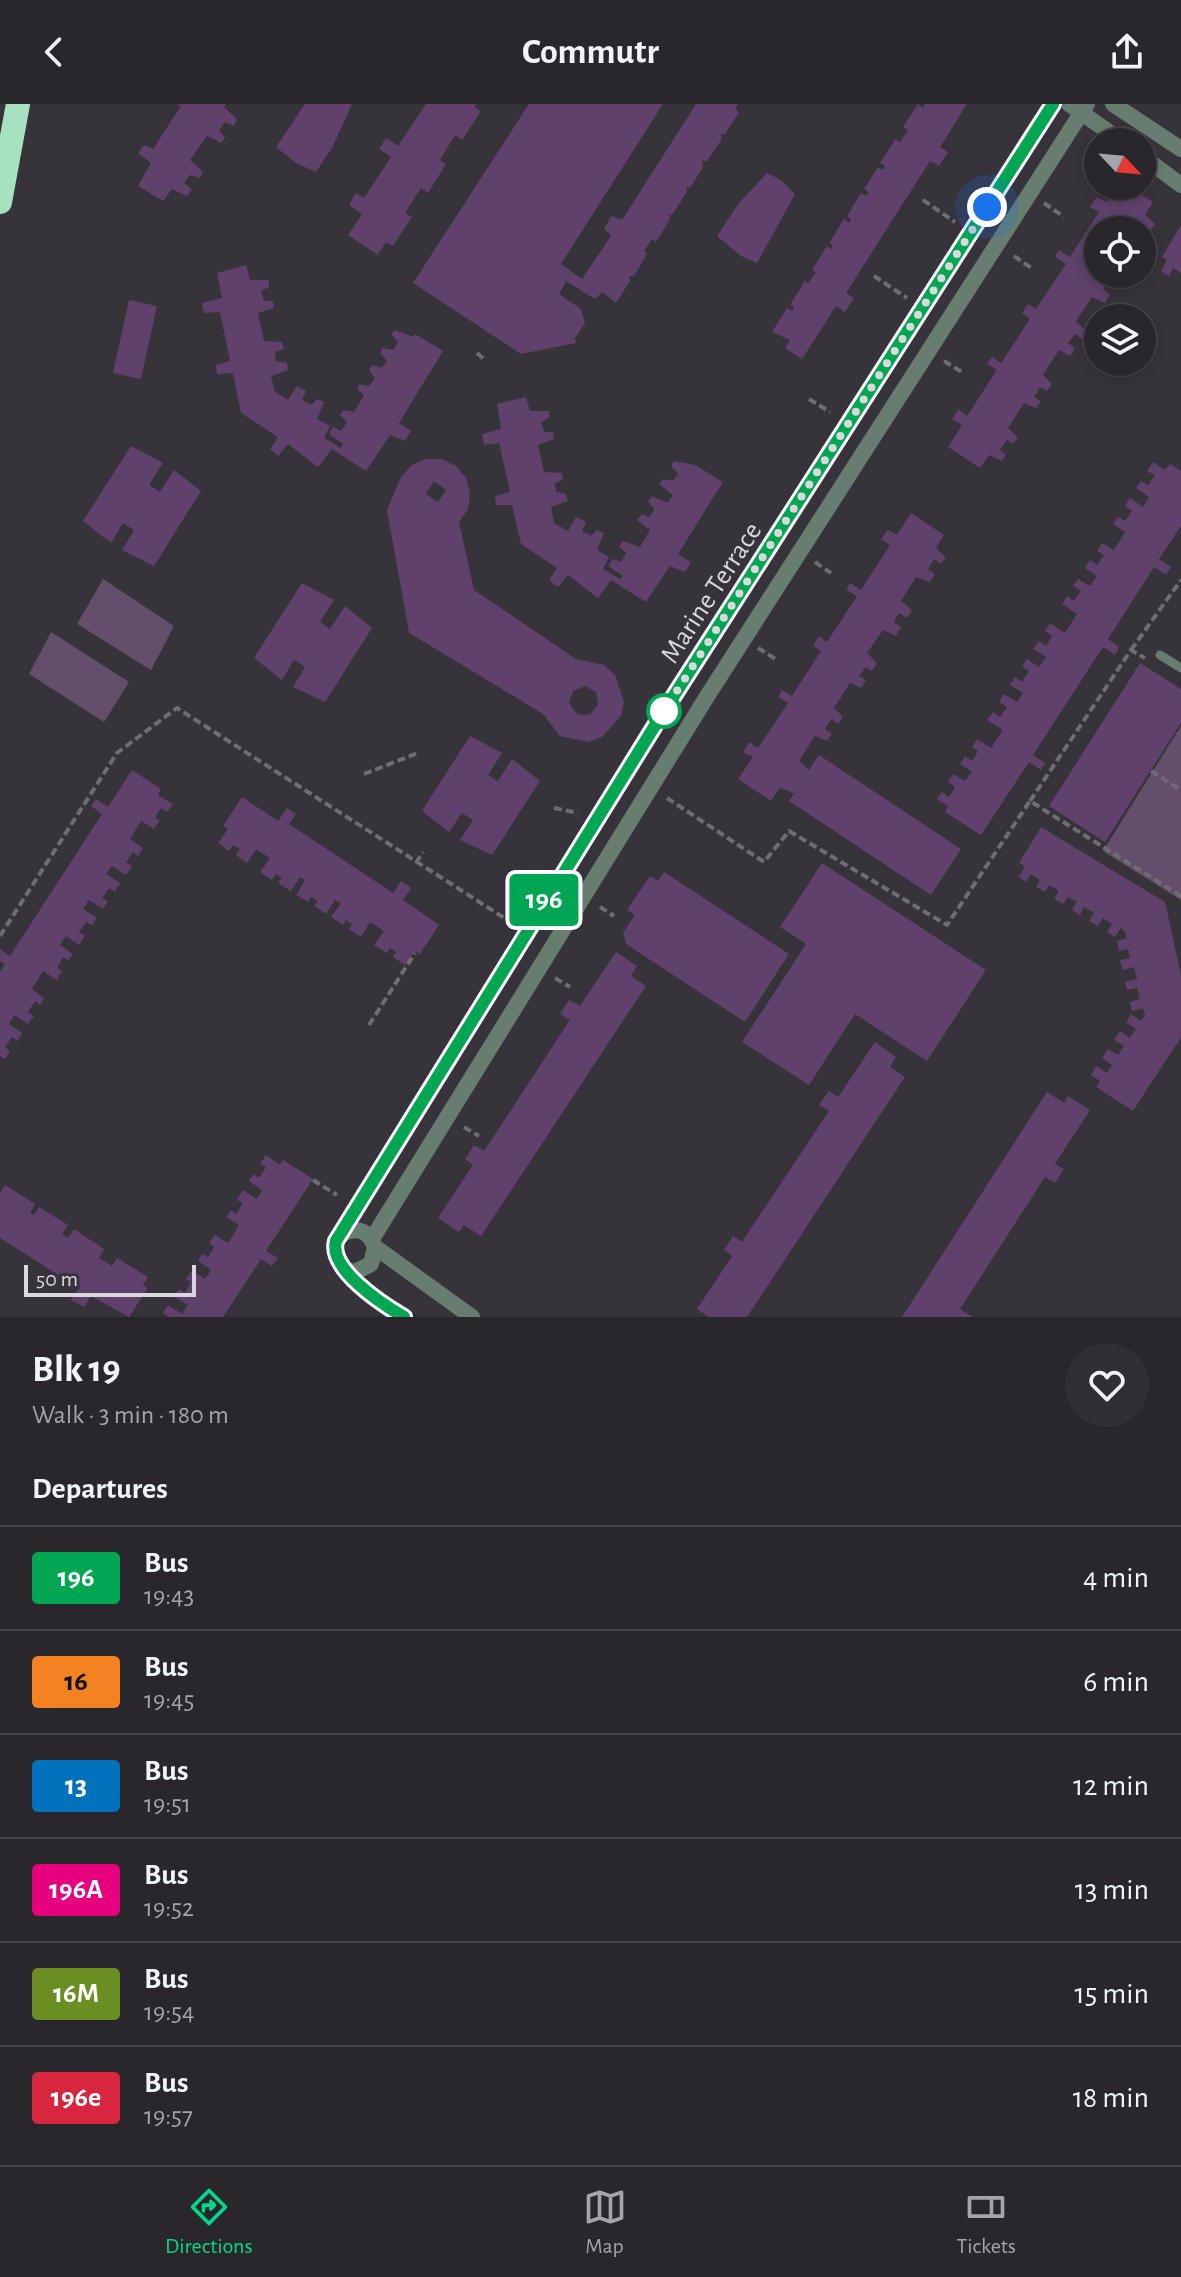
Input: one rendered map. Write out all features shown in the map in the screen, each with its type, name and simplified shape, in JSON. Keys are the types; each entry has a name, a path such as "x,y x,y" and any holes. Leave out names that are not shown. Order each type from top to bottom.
{"highway":[{"path":"0,202 18,104"}],"street":[{"name":"Marine Terrace","path":"342,1234 525,930 1053,104"},
{"path":"1113,104 1181,149"},
{"name":"Marine Terrace","path":"374,1243 706,698 1079,107"},
{"path":"1079,107 1105,128"},
{"path":"1156,166 1181,185"},
{"path":"404,1317 363,1288 335,1257 336,1241 342,1234 359,1230 472,1317"},
{"path":"347,1270 355,1272 371,1264 374,1243"}],"lane":[{"path":"1160,655 1181,668"}],"path":[{"path":"923,200 957,223"},
{"path":"1042,201 1064,217"},
{"path":"1008,252 1033,269"},
{"path":"874,276 907,298"},
{"path":"477,353 484,359"},
{"path":"939,358 962,372"},
{"path":"809,399 830,412"},
{"path":"662,794 764,862 789,831 947,925 1181,580"},
{"path":"755,647 777,660"},
{"path":"1131,650 1156,666"},
{"path":"0,936 117,753 177,708 509,921"},
{"path":"364,774 418,753"},
{"path":"1151,771 1181,790"},
{"path":"1030,801 1181,896"},
{"path":"554,808 578,813"},
{"path":"416,863 423,852"},
{"path":"594,903 614,916"},
{"path":"369,1025 415,953"},
{"path":"550,975 570,987"},
{"path":"458,1124 479,1136"},
{"path":"313,1180 337,1195"}],"shaded area":[{"path":"103,579 174,626 151,670 77,624"},
{"path":"51,632 129,682 104,722 29,674"},
{"path":"1181,726 1181,900 1103,851"}],"building":[{"path":"177,104 226,104 224,107 237,119 234,126 225,122 219,131 225,137 222,143 207,136 190,160 203,172 200,178 190,175 184,183 192,190 187,196 172,189 163,201 138,186 151,163 138,153 144,145 153,149 181,106"},
{"path":"305,104 352,104 332,148 316,172 296,163 276,147"},
{"path":"426,104 476,104 474,107 481,111 462,140 455,135 440,160 446,164 428,193 421,188 405,213 412,217 393,246 386,242 378,255 348,235 362,214 349,205 356,193 364,198 391,157 379,149 386,138 398,146"},
{"path":"529,104 663,104 561,264 582,279 611,236 604,228 612,216 622,220 696,104 738,104 735,110 739,112 725,134 720,134 722,139 707,161 702,161 703,167 690,188 686,187 687,192 672,215 669,214 670,219 656,242 652,239 644,251 647,254 634,276 629,276 630,281 616,303 602,292 595,299 566,281 559,294 581,309 585,323 575,338 576,343 521,354 413,283"},
{"path":"918,104 923,108 925,104 967,104 940,147 948,152 939,166 930,161 846,293 854,298 845,312 836,306 802,359 785,348 790,340 772,332 787,308 792,311 794,307 790,305 805,281 808,284 816,272 812,270 827,246 831,249 833,245 829,243 844,219 849,223 851,219 847,216 861,193 866,196 869,192 864,189 878,167 883,170 885,166 880,163 895,140 900,142 908,130 903,127"},
{"path":"767,173 781,180 795,194 757,263 741,256 717,236 739,203"},
{"path":"1095,200 1153,202 1146,216 1096,216 1099,212 1090,207"},
{"path":"1181,225 1181,273 1173,268 1169,276 1161,271 1167,260 1162,257"},
{"path":"1084,235 1084,288 1104,288 1110,294 1105,303 1092,297 1084,304 1076,321 1084,329 1082,339 1075,334 1068,343 1075,348 1070,356 1059,350 1043,375 1052,384 1047,391 1040,387 1034,397 1041,401 1036,408 1024,403 1008,428 1018,437 1013,444 1007,440 1000,450 1006,455 1002,461 989,455 980,468 948,447 962,425 952,419 958,409 967,416 997,370 987,364 992,357 1001,363 1030,319 1022,313 1028,304 1036,309 1066,264 1055,257 1059,250 1070,257"},
{"path":"246,265 250,280 269,280 269,287 261,291 264,301 273,301 274,308 258,313 264,341 282,342 284,349 275,352 276,361 287,363 288,370 271,376 275,392 288,400 297,386 306,391 302,400 312,405 317,399 324,402 317,419 330,426 324,438 341,448 343,444 329,434 333,427 341,431 347,422 340,415 343,410 354,412 364,395 357,389 359,384 369,386 375,378 369,370 372,365 382,368 387,361 380,353 383,348 393,350 398,342 391,334 395,330 413,337 415,334 443,351 399,423 411,431 405,441 390,435 366,471 332,449 318,467 288,444 278,456 270,449 278,437 241,413 233,373 217,374 216,365 230,361 220,312 204,313 202,303 222,298 217,273"},
{"path":"129,300 157,306 141,379 113,373"},
{"path":"526,397 530,411 549,411 549,418 541,422 544,432 553,432 554,439 538,445 544,472 562,473 563,480 555,483 556,492 566,494 568,501 551,507 554,523 568,531 576,517 586,522 582,531 591,536 597,530 604,533 597,550 609,557 603,569 620,579 623,576 608,566 613,559 621,562 626,553 619,547 623,541 640,547 650,530 637,520 642,514 649,517 655,509 648,502 652,496 668,503 673,495 659,484 663,479 673,481 678,474 671,466 674,461 695,465 723,482 678,554 691,562 685,572 670,566 646,602 611,580 598,598 568,575 558,587 549,580 557,568 521,544 512,505 496,505 495,496 510,492 499,443 484,445 482,434 501,429 497,404"},
{"path":"131,446 163,463 149,485 160,492 174,470 201,491 154,566 122,550 134,530 123,523 111,543 83,521"},
{"path":"426,459 442,459 456,466 466,478 470,493 468,509 459,522 474,590 576,659 604,665 615,675 624,702 621,716 602,737 588,742 560,736 543,714 409,633 387,510 401,477 412,465","holes":["434,481 446,490 438,502 426,494","585,686 596,692 598,705 590,714 577,714 569,703 573,691"]},
{"path":"1153,462 1165,470 1170,464 1181,471 1181,526 1159,559 1171,567 1166,575 1154,567 1108,639 1119,647 1115,655 1103,647 1033,755 1045,763 1041,770 1029,762 981,835 945,812 948,806 937,799 942,792 949,797 955,787 948,782 953,774 965,781 972,772 960,764 965,756 972,761 978,751 972,747 977,739 991,748 1003,730 987,720 993,712 1000,717 1007,707 999,702 1004,694 1017,702 1023,693 1010,685 1015,677 1022,682 1029,671 1022,667 1027,659 1039,667 1046,657 1033,649 1039,641 1046,646 1052,636 1045,631 1050,623 1065,633 1077,614 1062,604 1067,596 1074,601 1081,591 1073,586 1078,579 1090,586 1097,576 1085,568 1090,560 1097,565 1104,555 1097,551 1102,543 1114,550 1125,532 1113,524 1118,517 1125,521 1132,511 1125,506 1130,498 1143,507 1149,497 1136,488 1141,481 1148,485 1155,475 1147,471"},
{"path":"911,513 944,535 936,548 946,557 941,564 934,559 928,569 935,574 930,582 916,577 901,601 912,610 907,618 899,613 894,622 901,627 896,636 883,630 867,653 877,663 872,671 866,667 859,676 866,680 861,688 850,683 834,708 843,717 838,724 831,719 825,729 832,734 827,741 815,736 799,761 809,770 819,755 961,849 931,895 789,801 794,794 780,788 771,801 738,779 753,757 743,752 749,742 758,748 788,703 778,697 782,690 792,696 821,651 813,646 819,636 827,642 857,596 846,590 850,583 861,590 890,545 881,539 888,530 897,535"},
{"path":"302,583 334,600 320,622 330,629 345,606 372,628 325,702 293,687 305,667 294,660 282,680 254,658"},
{"path":"1140,663 1181,689 1181,723 1105,842 1049,806"},
{"path":"470,736 502,753 488,775 498,781 512,759 540,781 492,855 460,840 473,820 462,813 449,832 422,811"},
{"path":"132,770 161,789 158,795 173,804 167,812 161,808 155,818 160,820 154,829 141,821 130,839 143,848 138,856 133,852 126,862 132,866 126,875 112,866 106,874 120,883 115,892 109,888 102,898 108,901 103,909 89,900 83,909 97,918 92,925 86,922 79,932 85,936 79,945 66,936 60,945 73,954 68,961 63,957 57,968 62,971 57,980 43,971 32,989 44,998 40,1005 35,1001 28,1012 34,1016 28,1024 14,1015 9,1024 22,1033 18,1041 12,1037 5,1047 10,1051 5,1059 0,1056 0,972 5,964 0,961 0,949 10,956 102,814 91,806 96,799 108,807"},
{"path":"242,797 278,821 287,808 296,814 289,824 393,893 401,881 411,888 403,900 439,925 420,954 415,951 405,965 393,957 396,952 390,948 387,953 374,945 384,931 370,922 361,937 349,929 352,924 346,920 343,925 331,917 341,903 335,900 326,914 314,906 318,901 311,897 308,902 296,895 305,880 300,877 291,891 278,883 282,877 276,874 272,880 260,872 270,858 256,849 247,863 236,855 240,849 233,845 229,851 218,843 228,829 223,826"},
{"path":"1041,827 1165,902 1181,975 1181,1037 1133,1111 1096,1087 1100,1081 1091,1075 1096,1066 1107,1073 1112,1065 1102,1058 1108,1049 1118,1055 1124,1046 1114,1040 1120,1031 1130,1038 1136,1029 1126,1022 1131,1014 1141,1021 1145,1015 1143,1008 1132,1011 1130,1002 1140,999 1137,988 1127,990 1125,982 1137,979 1134,967 1123,970 1120,960 1130,958 1128,949 1119,951 1117,941 1127,938 1121,928 1115,937 1107,932 1112,924 1103,918 1098,926 1089,921 1094,913 1084,907 1080,915 1072,910 1077,902 1068,897 1063,904 1054,899 1059,891 1049,885 1045,892 1036,887 1040,880 1031,874 1026,882 1019,877 1025,866 1019,863"},
{"path":"822,863 986,970 927,1061 855,1014 809,1085 742,1042 806,944 780,927"},
{"path":"664,872 789,954 745,1022 626,944 623,933 635,915 627,910 650,876 658,881"},
{"path":"616,952 637,966 631,976 646,986 481,1236 464,1225 459,1232 438,1218 473,1165 465,1159 474,1145 484,1151 570,1020 560,1014 569,1000 580,1006"},
{"path":"875,1042 896,1057 890,1067 905,1077 747,1317 709,1317 697,1309 732,1256 724,1250 733,1236 742,1242 829,1111 819,1105 829,1091 838,1097"},
{"path":"1047,1092 1064,1103 1068,1096 1090,1110 1055,1164 1064,1169 1055,1183 1045,1177 960,1309 973,1317 902,1317"},
{"path":"266,1155 280,1165 283,1160 313,1179 266,1251 278,1258 272,1266 261,1259 223,1317 169,1317 163,1313 168,1305 182,1314 188,1305 174,1297 179,1289 185,1293 191,1282 186,1279 192,1270 205,1279 211,1270 198,1261 202,1254 208,1257 214,1247 209,1243 215,1235 228,1243 239,1225 226,1217 231,1210 236,1214 243,1203 237,1200 243,1190 257,1199 262,1190 249,1181 253,1174 259,1178 266,1167 260,1164"},
{"path":"5,1185 35,1204 30,1213 34,1215 39,1207 68,1225 62,1234 68,1238 74,1229 104,1249 99,1258 112,1266 117,1258 148,1277 143,1285 148,1288 129,1317 91,1296 84,1307 71,1300 79,1288 0,1238 0,1193"}],"bus line":[{"name":"196","path":"404,1317 363,1288 340,1265 335,1257 336,1241 525,930 1053,104"}],"route":[{"path":"664,711 659,719 987,207"}]}
